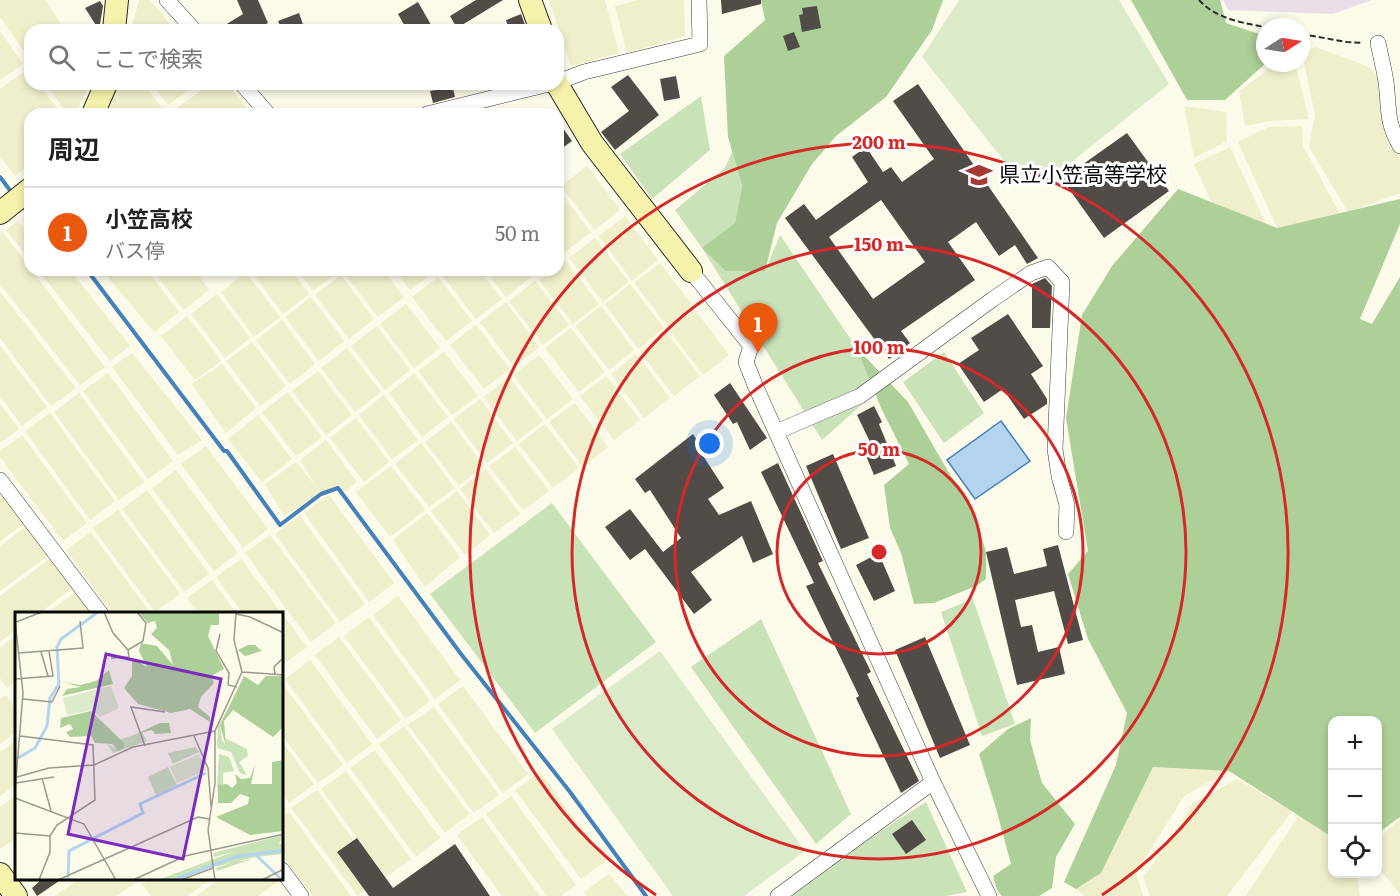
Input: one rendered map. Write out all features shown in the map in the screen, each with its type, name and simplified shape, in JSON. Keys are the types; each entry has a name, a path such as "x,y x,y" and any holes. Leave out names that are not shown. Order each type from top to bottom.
{"street":[{"path":"115,24 117,0"},
{"path":"167,0 189,24"},
{"path":"530,0 539,24"},
{"path":"564,80 584,72 700,44 699,0"},
{"path":"1378,43 1387,90 1391,129 1400,146"},
{"path":"96,108 103,90"},
{"path":"247,90 263,108"},
{"path":"451,108 525,90"},
{"path":"562,90 592,143 751,346 746,362 776,432 933,782 989,896"},
{"path":"0,213 24,194"},
{"path":"776,432 860,396 993,299 1032,273 1048,267 1062,282 1055,449 1067,505 1066,532"},
{"path":"0,480 99,612"},
{"path":"778,896 933,782"},
{"path":"284,873 301,896"},
{"path":"0,874 16,896"}],"path":[{"path":"1199,0 1205,7 1239,22 1256,25"},
{"path":"1310,36 1347,42 1378,43"}],"shaded area":[{"path":"1223,0 1372,0 1333,14 1228,10"}],"green space":[{"path":"0,0 45,0 61,24 24,24 24,51 0,17"},
{"path":"139,0 150,0 170,24 133,24"},
{"path":"549,0 605,0 619,53 571,66 564,45 564,24 557,24"},
{"path":"638,0 684,0 685,36 627,53 615,6"},
{"path":"761,0 943,0 932,30 886,97 836,136 812,164 777,223 765,271 726,271 702,248 735,223 742,186 728,137 724,56 765,20"},
{"path":"959,0 1119,0 1169,84 1045,183 1020,181 922,57"},
{"path":"1131,0 1220,0 1226,23 1256,33 1256,72 1225,100 1187,100"},
{"path":"0,31 23,64 0,80"},
{"path":"1316,47 1366,66 1375,73 1383,90 1390,142 1400,157 1400,193 1348,212 1309,147 1315,115 1306,72 1310,72 1310,49"},
{"path":"24,72 24,90 43,90 57,108 24,108 24,169 15,176 0,156 0,89"},
{"path":"1265,72 1297,72 1309,119 1270,121 1245,126 1239,91"},
{"path":"50,90 87,90 78,108 63,108"},
{"path":"115,90 148,90 162,108 110,108"},
{"path":"157,90 188,90 168,105"},
{"path":"202,90 233,90 246,108 176,108"},
{"path":"701,96 710,150 652,199 620,154"},
{"path":"1184,106 1226,112 1227,141 1194,158"},
{"path":"1302,126 1303,146 1340,214 1277,228 1238,142 1269,127"},
{"path":"1230,147 1267,226 1212,203 1194,164"},
{"path":"732,152 742,186 735,223 702,249 675,210 725,168"},
{"path":"587,166 620,210 595,230 564,190 564,184"},
{"path":"1178,189 1277,228 1400,199 1400,224 1360,319 1372,324 1400,277 1400,817 1382,830 1382,716 1328,716 1328,834 1229,771 1153,767 1101,873 1076,889 1064,882 1116,765 1127,713 1088,639 1068,574 1088,551 1066,418 1082,315 1112,266"},
{"path":"564,197 591,232 564,251"},
{"path":"625,216 658,260 632,281 599,236"},
{"path":"17,221 24,227 24,252 6,230"},
{"path":"2,231 24,260 24,276 36,276 105,367 80,385 0,284 0,232"},
{"path":"780,235 856,347 875,393 822,440 703,249 765,271"},
{"path":"595,238 629,282 603,302 569,258"},
{"path":"564,261 599,304 573,324 539,280 544,276 564,276"},
{"path":"660,263 694,307 668,327 634,283"},
{"path":"43,276 75,276 130,346 110,361"},
{"path":"107,276 152,276 179,312 154,332"},
{"path":"157,276 198,276 209,290 184,310"},
{"path":"242,276 248,276 280,317 254,337 221,292"},
{"path":"254,276 296,276 309,294 283,314"},
{"path":"302,276 334,276 313,291"},
{"path":"342,276 374,319 349,339 315,295"},
{"path":"346,276 388,276 404,297 378,317"},
{"path":"399,276 428,276 410,290"},
{"path":"443,276 484,276 502,299 476,319"},
{"path":"490,276 530,276 531,277 506,297"},
{"path":"438,277 472,321 446,341 412,297"},
{"path":"535,281 569,325 543,345 509,301"},
{"path":"630,284 664,328 638,349 605,304"},
{"path":"0,292 76,388 51,406 0,338"},
{"path":"217,294 250,338 225,358 191,314"},
{"path":"311,297 344,341 319,361 285,317"},
{"path":"506,302 539,347 514,367 480,322"},
{"path":"406,304 440,348 414,368 380,324"},
{"path":"601,306 634,350 609,370 575,326"},
{"path":"695,310 729,355 703,375 669,330"},
{"path":"187,316 221,361 195,380 161,336"},
{"path":"282,320 315,364 290,384 256,340"},
{"path":"476,325 510,369 484,389 450,345"},
{"path":"377,326 410,370 385,390 351,346"},
{"path":"571,328 605,372 579,392 545,348"},
{"path":"666,332 700,376 674,396 640,352"},
{"path":"252,342 286,386 260,406 226,361"},
{"path":"0,346 47,407 22,426 0,396"},
{"path":"856,347 908,402 949,473 972,506 986,552 986,579 976,586 934,603 914,604 901,553 890,528 884,485 909,464 882,410"},
{"path":"347,348 381,392 355,412 321,368"},
{"path":"444,352 478,396 452,415 418,371"},
{"path":"944,352 984,413 944,443 903,382"},
{"path":"132,353 202,440 178,455 112,367"},
{"path":"636,354 670,398 644,418 611,374"},
{"path":"539,355 573,399 547,419 513,375"},
{"path":"222,364 256,408 226,433 192,384"},
{"path":"318,371 352,415 326,435 292,391"},
{"path":"108,373 173,461 148,479 83,391"},
{"path":"414,373 448,417 422,437 389,393"},
{"path":"606,376 640,420 614,440 580,396"},
{"path":"509,377 543,421 517,441 484,397"},
{"path":"288,392 322,437 296,456 262,412"},
{"path":"79,393 144,482 119,500 54,412"},
{"path":"384,395 418,440 392,459 359,415"},
{"path":"480,399 513,443 487,463 454,419"},
{"path":"575,403 608,447 583,467 549,422"},
{"path":"0,404 19,429 0,443"},
{"path":"50,413 115,501 90,520 25,431"},
{"path":"258,415 292,459 262,482 228,439"},
{"path":"356,418 389,462 364,482 330,438"},
{"path":"451,422 484,466 459,486 425,442"},
{"path":"545,424 579,468 553,488 519,444"},
{"path":"22,435 87,523 63,541 0,457 0,451"},
{"path":"326,440 357,482 344,492 338,488 321,494 284,516 265,484 296,462 317,488 300,460"},
{"path":"421,443 455,488 429,507 395,464"},
{"path":"206,446 268,529 243,548 181,464"},
{"path":"515,447 549,491 523,510 489,466"},
{"path":"391,466 425,510 390,537 356,492"},
{"path":"486,469 520,514 494,533 460,489"},
{"path":"176,470 238,553 214,571 152,488"},
{"path":"147,490 209,574 184,592 122,509"},
{"path":"457,491 490,535 465,555 431,511"},
{"path":"4,493 26,522 0,541 0,496"},
{"path":"329,495 394,583 369,602 304,513"},
{"path":"552,503 656,642 535,733 430,594"},
{"path":"118,510 180,594 155,612 93,528"},
{"path":"427,513 460,557 425,587 393,540"},
{"path":"300,516 365,604 340,622 275,534"},
{"path":"28,525 49,555 0,591 0,546"},
{"path":"91,532 150,612 112,612 66,550"},
{"path":"270,535 336,623 311,642 245,553"},
{"path":"52,557 74,587 41,612 15,612 15,631 0,642 0,596"},
{"path":"241,559 281,612 242,612 216,577"},
{"path":"212,580 236,612 198,612 187,598"},
{"path":"78,590 94,612 49,612"},
{"path":"398,596 460,680 435,699 373,615"},
{"path":"973,599 1015,724 982,736 941,612"},
{"path":"284,616 307,647 284,664"},
{"path":"369,617 430,701 406,719 344,636"},
{"path":"761,619 851,814 816,844 691,667"},
{"path":"15,636 15,682 7,688 0,678 0,648"},
{"path":"339,637 401,720 377,739 315,655"},
{"path":"660,651 805,851 744,896 673,896 552,729"},
{"path":"310,660 372,744 347,763 285,679"},
{"path":"284,686 343,765 318,783 284,738"},
{"path":"463,686 528,774 503,793 438,704"},
{"path":"6,695 15,708 15,733 0,744 0,699"},
{"path":"434,707 499,795 474,813 408,725"},
{"path":"1031,718 1030,740 1042,783 1075,824 1056,857 1052,888 1039,896 1002,896 997,890 993,876 1011,864 979,754 1008,729"},
{"path":"404,726 469,814 445,833 379,744"},
{"path":"15,741 15,785 0,796 0,752"},
{"path":"284,745 314,784 289,803 284,797"},
{"path":"375,750 440,838 416,857 350,768"},
{"path":"1153,767 1229,771 1184,796 1136,873 1143,896 1085,896 1076,889 1095,877"},
{"path":"346,771 411,859 386,877 321,789"},
{"path":"540,772 606,861 581,879 515,790"},
{"path":"1237,779 1292,811 1227,896 1150,896 1143,877 1172,838 1193,803"},
{"path":"317,790 382,879 358,896 291,808"},
{"path":"15,796 15,839 0,849 0,807"},
{"path":"511,796 576,885 561,896 547,896 486,814"},
{"path":"926,802 967,892 946,896 779,896"},
{"path":"289,812 351,896 313,896 284,858 284,816"},
{"path":"1301,812 1328,832 1328,878 1358,878 1360,896 1246,896"},
{"path":"482,817 540,896 502,896 457,835"},
{"path":"1400,819 1400,894 1382,872 1382,835"},
{"path":"609,874 627,896 587,896 584,892"},
{"path":"77,881 139,881 116,896 55,896"},
{"path":"146,881 209,881 187,896 151,896 142,884"},
{"path":"217,881 279,881 258,896 196,896"}],"water":[{"path":"1001,421 1030,461 975,499 947,460"}],"building":[{"path":"237,0 258,0 268,23 227,24 243,14"},
{"path":"476,0 503,0 464,24 455,24 450,16"},
{"path":"721,0 761,0 761,4 722,14"},
{"path":"100,1 103,6 100,24 95,24 85,8"},
{"path":"418,2 431,24 404,24 398,14"},
{"path":"817,6 821,28 802,32 799,15 803,14 802,8"},
{"path":"299,13 303,24 279,24 278,21"},
{"path":"521,14 525,24 507,24 506,20"},
{"path":"794,32 800,47 788,51 783,36"},
{"path":"628,75 659,115 615,150 601,132 629,111 611,87"},
{"path":"676,76 680,98 664,101 660,79"},
{"path":"918,84 1038,258 1027,264 1015,245 999,256 976,222 948,242 975,280 901,331 910,343 889,359 785,218 804,204 816,220 868,182 852,157 866,147 883,172 891,167 902,182 934,159 893,101","holes":["881,200 925,262 873,299 829,237"]},
{"path":"453,90 455,97 433,103 430,91"},
{"path":"564,130 572,141 564,147"},
{"path":"1127,133 1169,191 1104,238 1062,179"},
{"path":"1045,278 1052,286 1050,328 1032,328 1032,284"},
{"path":"1008,314 1043,366 1031,374 1047,399 1047,404 1024,419 1003,389 984,402 958,364 979,350 971,338"},
{"path":"730,383 767,438 750,450 737,422 733,424 714,395"},
{"path":"874,406 882,422 879,424 896,466 874,475 862,446 870,442 857,415"},
{"path":"693,434 703,449 700,451 724,488 708,499 719,515 751,501 773,554 753,563 742,536 691,572 712,600 694,614 645,549 630,560 605,527 630,509 663,552 681,538 650,490 645,493 635,479"},
{"path":"833,454 869,538 841,549 806,466"},
{"path":"778,463 823,561 818,563 871,672 867,674 919,781 901,793 856,698 859,696 806,586 814,583 761,472"},
{"path":"1058,545 1083,640 1068,644 1054,591 1015,600 1021,627 1032,625 1038,652 1059,647 1065,674 1017,685 986,552 1007,547 1014,574 1047,566 1043,549"},
{"path":"877,554 895,591 874,601 856,565"},
{"path":"925,637 970,745 940,758 895,650"},
{"path":"912,820 926,840 906,854 892,834"},
{"path":"357,838 393,888 455,844 490,896 369,896 337,852"},
{"path":"40,881 59,881 37,896 32,888"}],"waterway":[{"path":"0,177 12,193"},
{"path":"92,276 224,451 227,451 280,525 321,494 338,488 461,654 570,792 646,896"}],"place":[{"name":"県立小笠高等学校","path":"979,175"},
{"name":"小笠高校","path":"758,353"}]}
